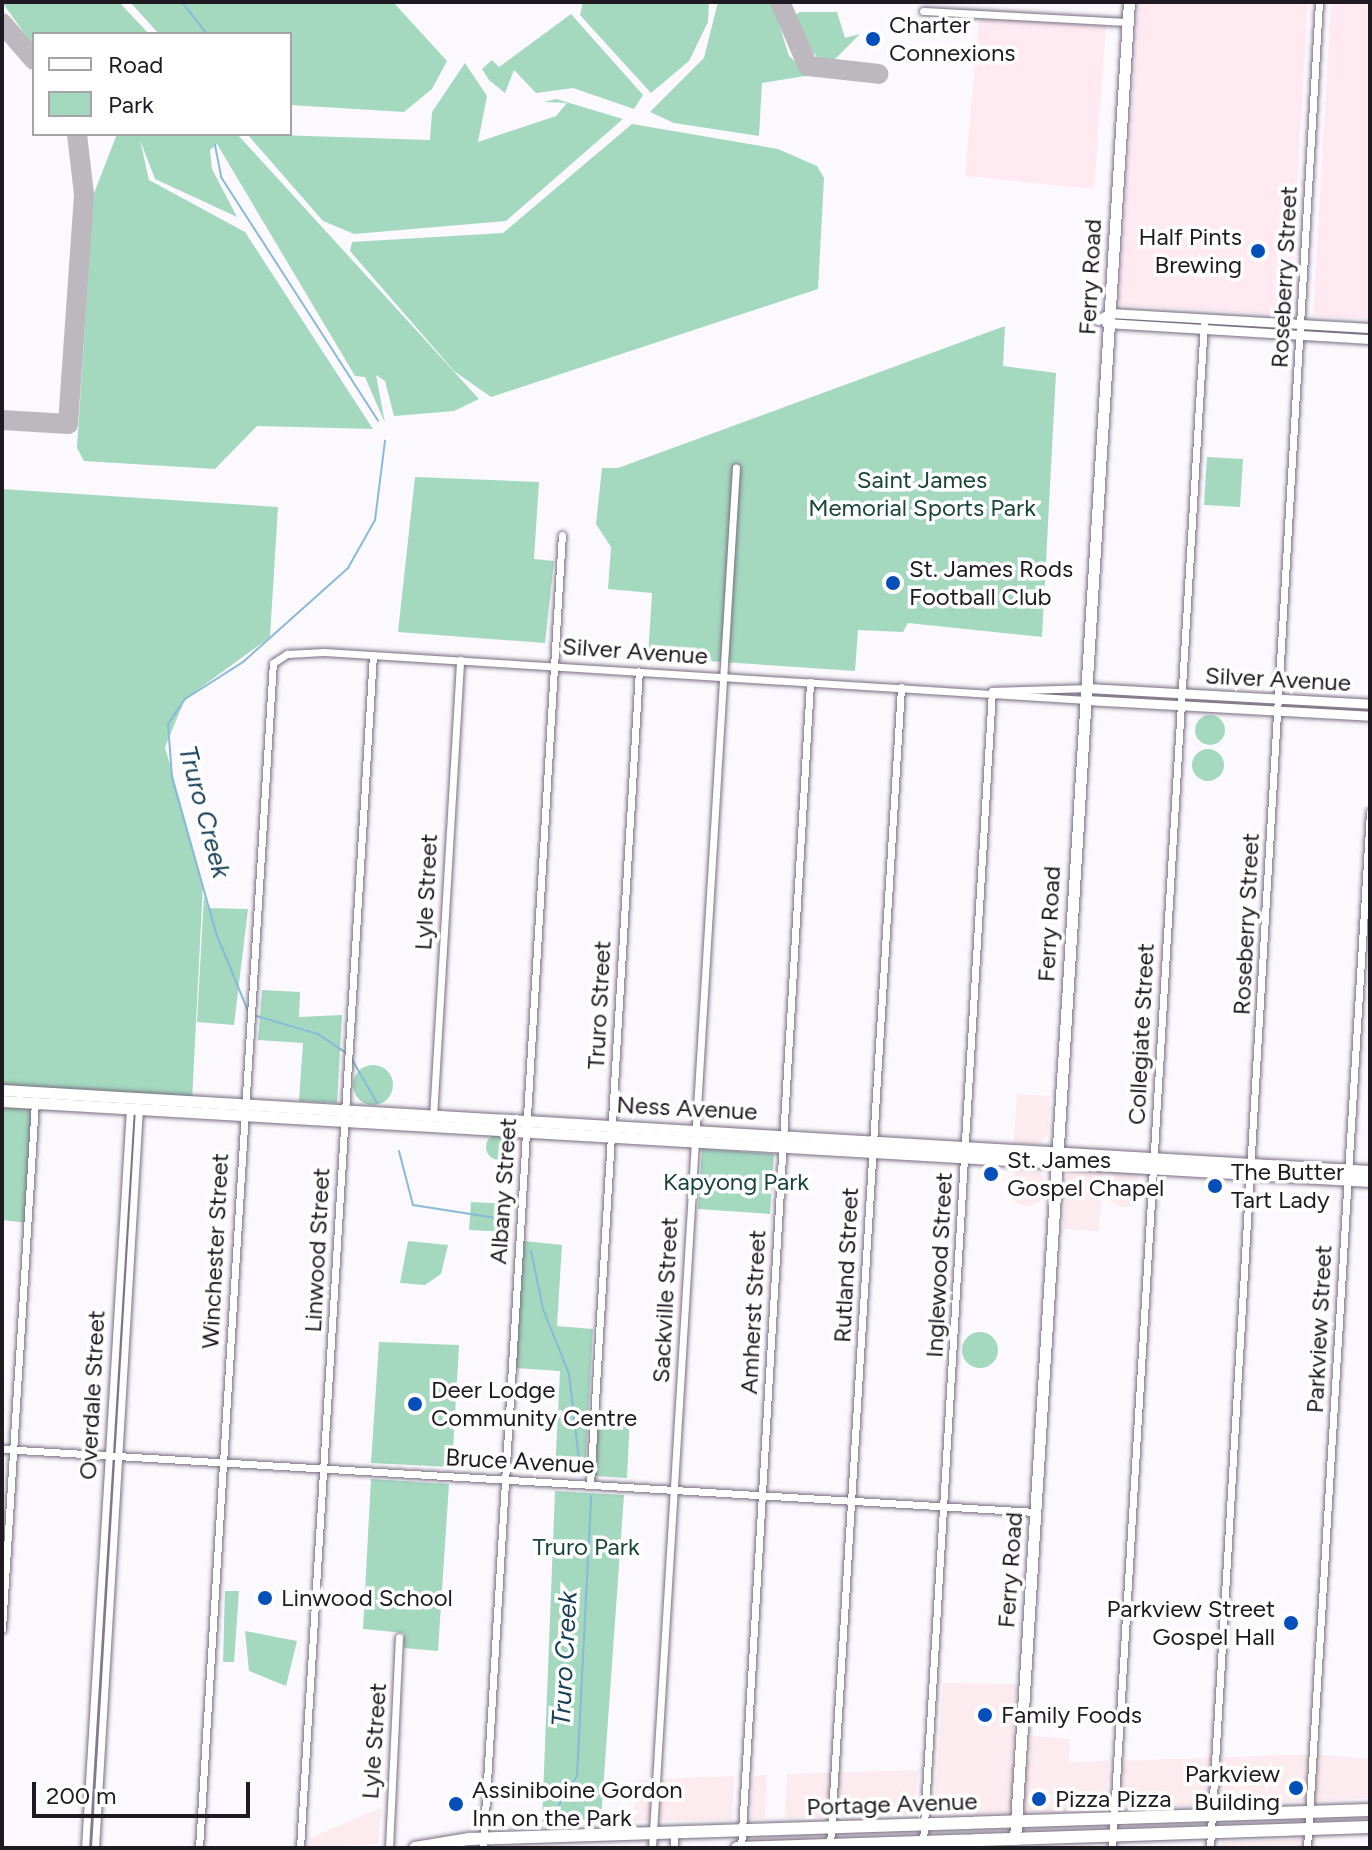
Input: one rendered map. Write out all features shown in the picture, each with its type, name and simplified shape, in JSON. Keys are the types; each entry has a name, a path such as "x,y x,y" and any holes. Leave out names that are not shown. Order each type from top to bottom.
{"highway":[{"name":"Portage Avenue","path":"415,1848 674,1833 1370,1810"},
{"name":"Portage Avenue","path":"739,1848 923,1842 1112,1842 1211,1833 1370,1827"}],"main road":[{"name":"Ferry Road","path":"1015,1844 1129,2"},
{"name":"Ness Avenue","path":"2,1090 35,1097 1348,1175 1370,1181"},
{"name":"Ness Avenue","path":"2,1101 35,1097"},
{"path":"1037,1150 1060,1137"},
{"name":"Ness Avenue","path":"965,1152 1037,1150 1059,1158"},
{"name":"Ness Avenue","path":"1348,1175 1370,1171"}],"street":[{"name":"Roseberry Street","path":"1210,1848 1280,705 1319,2"},
{"path":"923,11 1128,22"},
{"path":"1110,318 1204,318 1370,328"},
{"path":"1110,318 1203,329 1370,339"},
{"name":"Collegiate Street","path":"1112,1842 1204,318"},
{"name":"Sackville Street","path":"652,1848 736,468"},
{"name":"Albany Street","path":"483,1843 562,535"},
{"name":"Silver Avenue","path":"276,659 302,652 373,655 810,682 1280,705 1370,716"},
{"name":"Linwood Street","path":"300,1848 373,655"},
{"name":"Winchester Street","path":"199,1848 250,997 276,659"},
{"name":"Lyle Street","path":"433,1121 460,660"},
{"name":"Truro Street","path":"590,1485 639,671"},
{"name":"Amherst Street","path":"739,1848 810,682"},
{"name":"Rutland Street","path":"830,1845 901,687"},
{"name":"Inglewood Street","path":"923,1842 992,691"},
{"name":"Silver Avenue","path":"1280,705 1370,704"},
{"name":"Parkview Street","path":"1307,1848 1370,812"},
{"path":"2,1629 35,1097"},
{"name":"Overdale Street","path":"85,1848 108,1456 135,1103"},
{"name":"Overdale Street","path":"95,1848 135,1103"},
{"name":"Bruce Avenue","path":"2,1449 1036,1512"},
{"name":"Lyle Street","path":"389,1848 399,1637"},
{"path":"94,1696 104,1696"},
{"path":"779,1829 779,1847"},
{"path":"674,1833 674,1848"}],"shaded area":[{"path":"1139,2 1308,2 1289,315 1119,305"},
{"path":"1331,2 1370,2 1370,319 1313,316"},
{"path":"979,19 1106,26 1094,189 965,176"},
{"path":"1017,1094 1050,1096 1048,1134 1038,1144 1014,1143"},
{"path":"1027,1168 1041,1173 1046,1187 1041,1201 1027,1206 1013,1201 1008,1187 1013,1173"},
{"path":"1067,1171 1103,1173 1099,1231 1063,1229"},
{"path":"1124,1171 1137,1176 1142,1189 1137,1202 1124,1207 1111,1202 1106,1189 1111,1176"},
{"path":"943,1683 1017,1684 1011,1763 1030,1763 1031,1736 1070,1739 1069,1762 1109,1761 1105,1810 934,1815"},
{"path":"1313,1754 1370,1759 1370,1798 1115,1810 1118,1761"},
{"path":"918,1770 915,1814 785,1818 787,1774"},
{"path":"767,1775 765,1819 751,1819 753,1776"},
{"path":"734,1776 732,1820 633,1821 636,1780"},
{"path":"381,1808 378,1844 308,1848 309,1838"},
{"path":"1299,1839 1299,1848 1220,1848 1221,1842"}],"green space":[{"path":"2,2 119,2 147,32 32,32 32,44"},
{"path":"130,2 393,2 447,61 432,89 404,112 292,105 292,32 157,32"},
{"path":"583,2 709,2 708,22 689,61 651,93 580,15"},
{"path":"718,2 772,2 789,56 811,75 762,83 759,136 674,123 650,112 704,58"},
{"path":"800,12 837,12 845,38 860,34 833,61 820,60 802,41 794,16"},
{"path":"571,14 643,95 634,109 573,88 536,93 514,70 505,93 489,80 482,69 492,60 499,67"},
{"path":"465,63 487,96 478,142 556,116 567,103 544,102 556,99 623,119 506,221 354,234 323,221 249,136 430,140 432,112"},
{"path":"632,124 778,149 817,166 824,178 818,289 491,397 454,371 350,251 352,242 503,233"},
{"path":"116,136 239,136 479,399 454,411 394,416 385,381 376,375 385,423 365,377 355,376 217,144 210,150 212,169 237,217 155,179 140,140 149,180 245,232 373,429 257,426 215,469 84,461 77,448 93,196"},
{"name":"Saint James Memorial Sports Park","path":"1005,326 1003,366 1056,373 1042,637 908,623 903,632 858,630 855,671 648,657 652,593 608,589 611,547 596,524 602,468 618,468"},
{"path":"1207,457 1243,459 1240,507 1204,505"},
{"path":"415,477 539,482 534,559 554,561 545,643 398,632"},
{"path":"2,489 278,507 270,637 185,699 165,747 203,884 192,1101 2,1090"},
{"path":"1210,715 1221,719 1225,730 1221,741 1210,745 1199,741 1195,730 1199,719"},
{"path":"1208,749 1219,754 1224,765 1219,776 1208,781 1197,776 1192,765 1197,754"},
{"path":"204,896 208,908 248,909 234,1025 197,1022"},
{"path":"262,990 300,992 299,1017 342,1015 337,1103 299,1101 303,1043 258,1040"},
{"path":"373,1065 387,1071 393,1085 387,1099 373,1105 359,1099 353,1085 359,1071"},
{"path":"2,1101 35,1102 27,1223 2,1220"},
{"path":"499,1134 509,1137 512,1147 509,1157 499,1160 489,1157 486,1147 489,1137"},
{"name":"Kapyong Park","path":"702,1149 774,1154 770,1214 698,1209"},
{"path":"471,1202 512,1204 510,1232 469,1230"},
{"path":"408,1241 448,1245 441,1274 425,1285 400,1283"},
{"path":"524,1241 562,1245 557,1326 593,1329 585,1475 555,1473 560,1371 515,1368"},
{"path":"980,1332 993,1337 998,1350 993,1363 980,1368 967,1363 962,1350 967,1337"},
{"name":"Deer Lodge Community Centre","path":"379,1342 459,1345 452,1467 371,1463"},
{"path":"598,1414 630,1416 627,1478 594,1476"},
{"path":"371,1479 449,1484 438,1651 404,1648 404,1633 363,1629"},
{"name":"Truro Park","path":"555,1491 624,1495 601,1819 542,1822"},
{"path":"225,1591 239,1591 234,1662 223,1662"},
{"path":"245,1631 297,1641 286,1686 249,1671"}],"waterway":[{"name":"Truro Creek","path":"182,2 205,32"},
{"name":"Truro Creek","path":"215,145 221,177 378,421"},
{"name":"Truro Creek","path":"248,1011 216,933 172,777 168,724 185,699 243,662 348,568 375,520 385,441"},
{"name":"Truro Creek","path":"253,1015 318,1034 345,1052"},
{"name":"Truro Creek","path":"350,1056 377,1103"},
{"name":"Truro Creek","path":"399,1151 413,1205 509,1220"},
{"name":"Truro Creek","path":"531,1251 543,1309 569,1374 579,1461"},
{"name":"Truro Creek","path":"552,1816 577,1776 591,1496"}],"taxiway":[{"path":"780,2 808,66 879,74"},
{"path":"2,23 32,58"},
{"path":"2,420 68,424 84,194 77,136"}],"place":[{"name":"Charter Connexions","path":"873,39"},
{"name":"Half Pints Brewing","path":"1258,251"},
{"name":"St. James Rods Football Club","path":"893,583"},
{"name":"St. James Gospel Chapel","path":"991,1174"},
{"name":"The Butter Tart Lady","path":"1215,1186"},
{"name":"Deer Lodge Community Centre","path":"415,1404"},
{"name":"Linwood School","path":"265,1598"},
{"name":"Parkview Street Gospel Hall","path":"1291,1623"},
{"name":"Family Foods","path":"985,1715"},
{"name":"Parkview Building","path":"1296,1788"},
{"name":"Pizza Pizza","path":"1039,1799"},
{"name":"Assiniboine Gordon Inn on the Park","path":"456,1804"}]}
